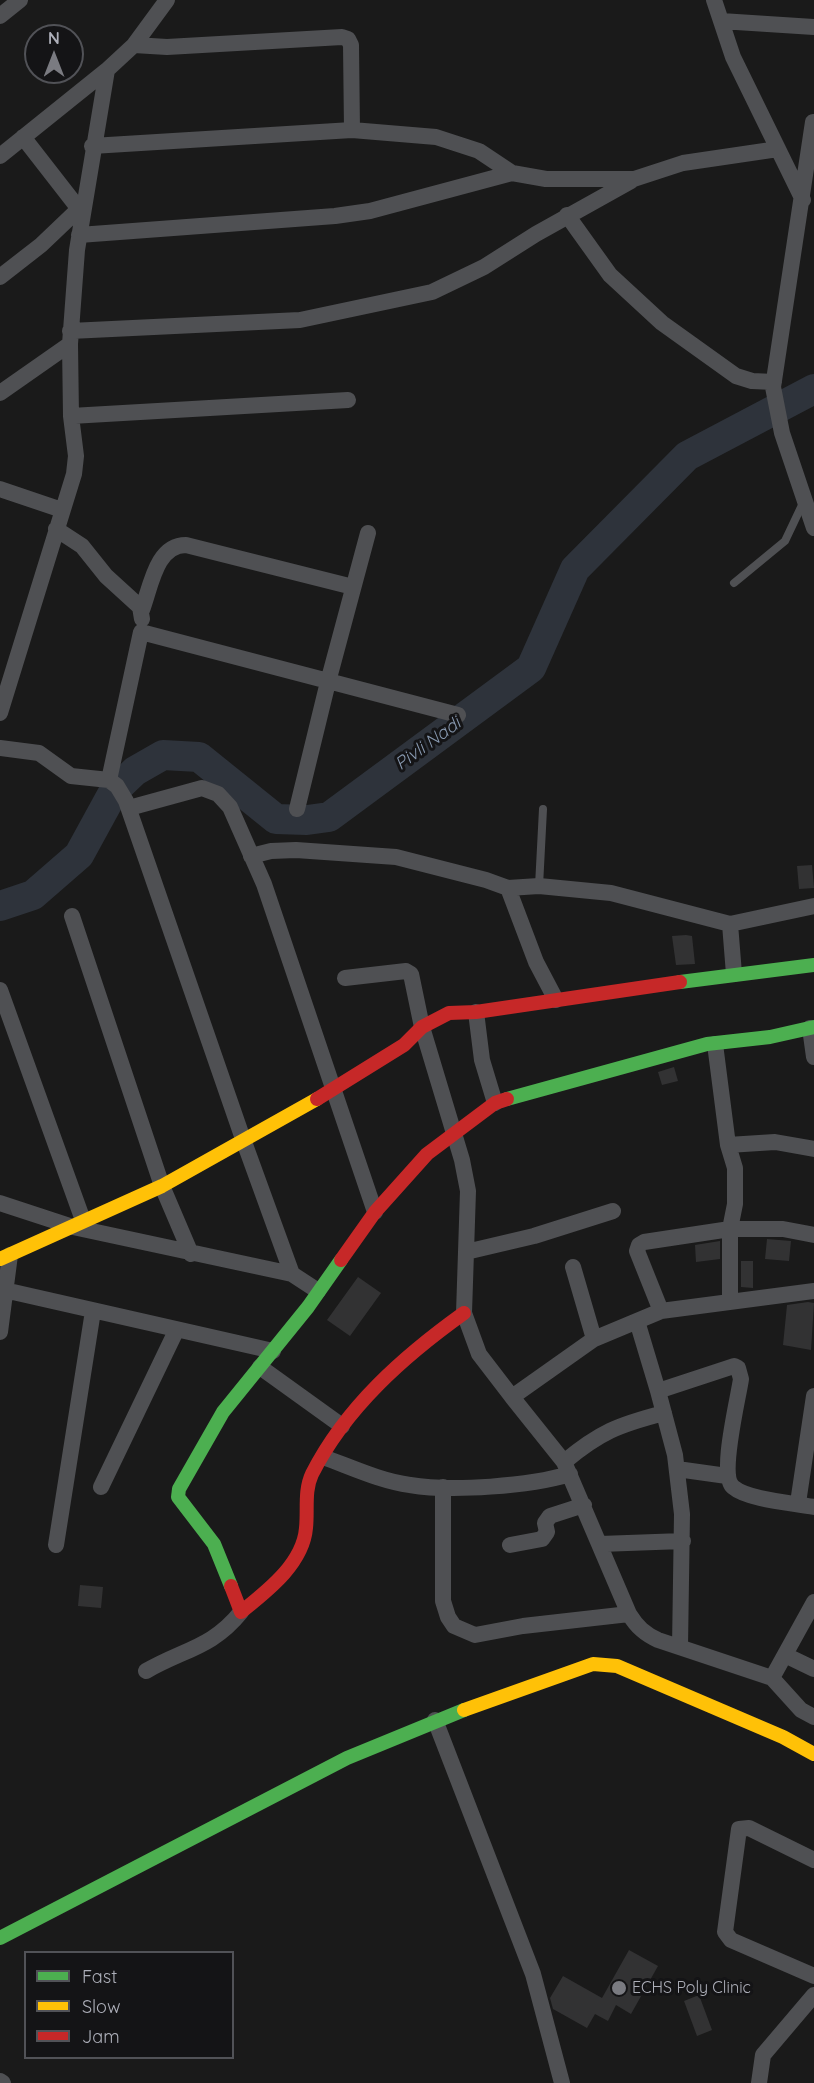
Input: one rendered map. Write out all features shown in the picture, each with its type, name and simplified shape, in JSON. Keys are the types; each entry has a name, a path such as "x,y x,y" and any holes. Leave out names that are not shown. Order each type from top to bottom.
{"street":[{"path":"0,16 20,0"},
{"path":"0,156 107,70 134,45 167,0"},
{"path":"714,0 733,57 803,200"},
{"path":"721,21 814,27"},
{"path":"134,45 166,47 342,37 348,39 351,45 352,130"},
{"path":"0,713 75,465 71,416 70,338 81,206 107,70"},
{"path":"814,119 774,384 782,433 806,497 814,528"},
{"path":"92,146 352,130 436,137 479,151 512,173 546,179 634,179"},
{"path":"23,137 81,206"},
{"path":"0,393 70,338 300,320 421,294 484,267 567,216 634,179 683,163 778,149"},
{"path":"79,236 335,216 369,211 512,173"},
{"path":"0,278 41,245 81,206"},
{"path":"567,216 610,275 662,323 736,376 774,384"},
{"path":"71,416 348,400"},
{"path":"0,489 63,510"},
{"path":"57,529 82,546 106,576 142,610"},
{"path":"297,809 368,533"},
{"path":"113,783 141,632 142,610 164,553 176,545 186,545 353,587"},
{"path":"141,632 458,715"},
{"path":"0,748 39,753 71,776 113,783 128,804 292,1274"},
{"path":"128,804 193,788 211,790 230,807 264,884 375,1212"},
{"path":"251,856 271,851 296,850 396,857 486,880 508,888 539,886 611,893 730,924 814,906"},
{"path":"508,888 536,962 556,1000"},
{"path":"72,916 162,1186 191,1254"},
{"path":"730,924 734,974"},
{"path":"0,1332 5,1257 162,1186 353,1079 404,1045 422,1027 449,1013 476,1012 734,974 814,965"},
{"path":"345,978 410,972 422,1027 452,1133 462,1160 468,1191 464,1313 478,1354 567,1468 629,1614 644,1633 772,1678 801,1710 814,1717"},
{"path":"0,990 79,1225"},
{"path":"476,1012 482,1060 495,1103"},
{"path":"242,1612 214,1544 178,1497 179,1489 223,1412 273,1351 375,1212 427,1154 495,1103 649,1058 715,1044 770,1037 812,1028 814,1057"},
{"path":"715,1044 728,1145 735,1168 735,1204 730,1229 730,1300"},
{"path":"728,1145 775,1142 814,1149"},
{"path":"0,1203 191,1254 292,1274 318,1291"},
{"path":"466,1252 544,1234 613,1211"},
{"path":"662,1311 637,1251 639,1245 644,1242 730,1229 783,1229 814,1235"},
{"path":"573,1267 594,1339"},
{"path":"3,1290 176,1331 273,1351"},
{"path":"512,1397 594,1339 662,1311 730,1300 814,1291"},
{"path":"56,1545 93,1311"},
{"path":"146,1671 166,1659 215,1639 277,1582 305,1534 310,1478 342,1426 386,1379 446,1325 464,1313"},
{"path":"637,1321 664,1413 676,1469 683,1541 680,1647"},
{"path":"101,1487 176,1331"},
{"path":"658,1391 734,1366 738,1368 741,1380 727,1476 735,1489 806,1505 814,1396"},
{"path":"260,1367 342,1426"},
{"path":"323,1457 385,1480 411,1485 443,1487 522,1484 567,1468 591,1439 609,1429 664,1413"},
{"path":"676,1469 727,1476"},
{"path":"443,1487 443,1601 448,1617 454,1626 475,1635 523,1626 629,1614"},
{"path":"510,1545 542,1539 547,1532 545,1523 550,1516 584,1505"},
{"path":"600,1544 683,1541"},
{"path":"772,1678 814,1602"},
{"path":"785,1655 814,1669"},
{"path":"0,1938 347,1758 435,1720 592,1664 628,1671 783,1737 814,1754"},
{"path":"435,1720 533,1974 562,2083"},
{"path":"814,1860 749,1828 739,1829 725,1932 731,1940 814,1977"},
{"path":"759,2083 764,2055 814,1995"}],"lane":[{"path":"734,583 785,541 806,497"},
{"path":"539,886 543,809"}],"building":[{"path":"812,865 814,888 799,889 797,866"},
{"path":"672,936 692,936 695,964 676,965"},
{"path":"674,1067 678,1081 662,1085 658,1072"},
{"path":"767,1239 791,1241 789,1261 765,1259"},
{"path":"720,1241 720,1259 696,1262 695,1245"},
{"path":"741,1261 753,1261 753,1288 741,1287"},
{"path":"358,1277 381,1293 350,1336 327,1320"},
{"path":"814,1303 811,1350 783,1345 787,1305"},
{"path":"80,1585 103,1587 101,1608 78,1606"},
{"path":"629,1950 658,1966 631,2014 616,2005 608,2021 595,2014 587,2028 553,2009 550,1998 563,1976 602,1998"},
{"path":"699,1995 712,2030 697,2036 684,2001"}],"waterway":[{"name":"Pivli Nadi","path":"0,906 33,895 79,855 114,791 135,771 163,755 199,757 276,819 307,820 329,817 531,668 575,569 687,456 814,389"}],"traffic: fast":[{"path":"680,982 814,965"},
{"path":"507,1099 707,1044 770,1037 814,1027"},
{"path":"231,1586 214,1544 178,1497 179,1489 223,1412 308,1307 341,1260"},
{"path":"0,1938 347,1758 464,1710"}],"traffic: slow":[{"path":"0,1259 162,1186 317,1099"},
{"path":"464,1710 593,1664 617,1666 783,1737 814,1754"}],"traffic: jam":[{"path":"317,1099 404,1045 422,1027 449,1013 476,1012 680,982"},
{"path":"341,1260 375,1212 427,1154 495,1103 507,1099"},
{"path":"231,1586 241,1612 282,1576 291,1565 303,1541 308,1487 312,1474 326,1450 359,1405 378,1384 464,1313"}],"place":[{"name":"ECHS Poly Clinic","path":"619,1988"}]}
